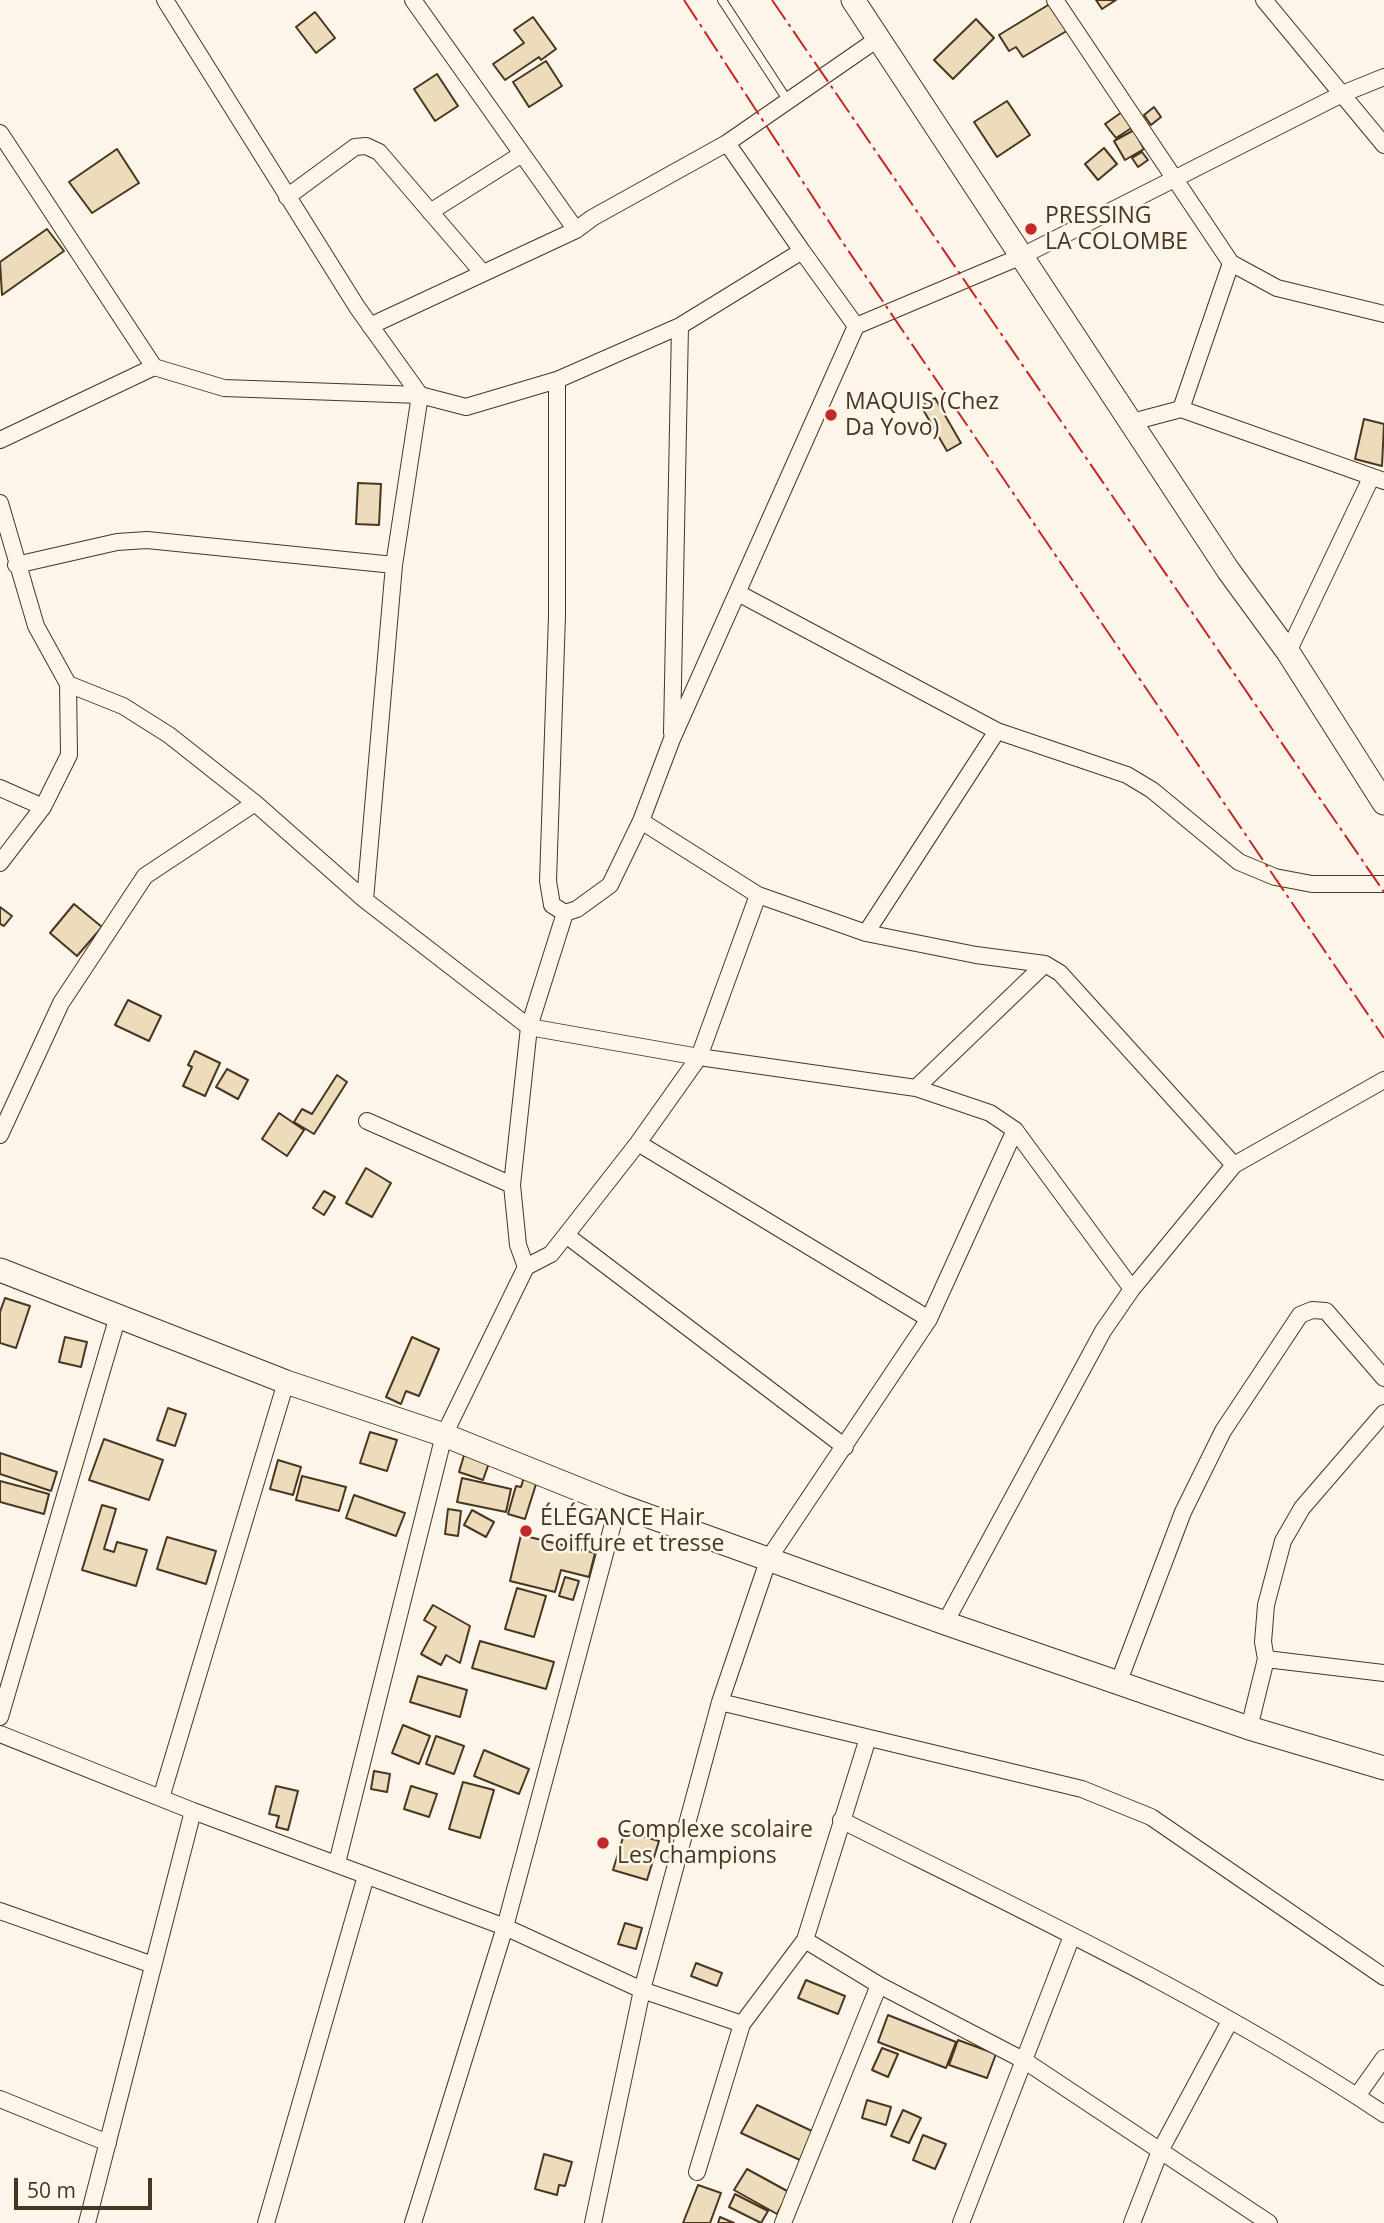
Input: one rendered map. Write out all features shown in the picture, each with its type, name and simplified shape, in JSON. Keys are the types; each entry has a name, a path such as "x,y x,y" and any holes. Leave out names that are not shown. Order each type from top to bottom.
{"main road":[{"path":"853,0 1228,570 1288,652 1384,803"},
{"path":"0,1270 286,1382 444,1435 618,1505 945,1623 1249,1728 1384,1768"}],"street":[{"path":"165,0 370,326 420,396 394,565 365,900"},
{"path":"413,0 576,230"},
{"path":"1055,0 1231,263 1277,288 1384,314"},
{"path":"1264,0 1384,145"},
{"path":"370,326 576,230 592,218 727,143 878,38"},
{"path":"557,380 557,616 548,881 552,905 565,913 578,909 610,885 641,821 672,738 856,326 1022,256 1342,94 1384,77"},
{"path":"0,133 154,367 224,388 420,396 466,407 557,380 680,326 802,251"},
{"path":"727,143 856,326"},
{"path":"287,197 355,148 366,146 379,152 482,272"},
{"path":"430,212 522,155"},
{"path":"1181,409 1231,263"},
{"path":"672,738 680,326"},
{"path":"0,440 154,367"},
{"path":"1132,422 1181,409 1378,479 1288,652"},
{"path":"0,503 36,626 68,684 69,755 43,807 0,863"},
{"path":"16,565 117,542 147,540 394,565"},
{"path":"738,593 998,731 1127,775 1152,790 1239,862 1275,877 1312,884 1384,884"},
{"path":"68,684 122,706 169,735 255,803 365,900 529,1027 699,1057 916,1088 990,1113 1016,1130 1132,1289"},
{"path":"866,933 998,731"},
{"path":"0,789 43,807"},
{"path":"0,1135 61,1003 145,876 255,803"},
{"path":"641,821 758,895 866,933 976,956 1045,964 1060,973 1234,1165"},
{"path":"337,1863 444,1435 526,1267 551,1254 638,1143 699,1057 758,895"},
{"path":"526,1267 518,1245 512,1185 529,1027 565,913"},
{"path":"916,1088 1045,964"},
{"path":"945,1623 1103,1331 1132,1289 1234,1165 1384,1080"},
{"path":"367,1121 512,1185"},
{"path":"593,2223 642,1990 720,1702 769,1558 929,1319 1016,1130"},
{"path":"638,1143 929,1319"},
{"path":"566,1235 845,1447"},
{"path":"1119,1681 1183,1512 1223,1431 1300,1315 1312,1310 1326,1311 1384,1378"},
{"path":"0,1717 118,1316"},
{"path":"161,1798 286,1382"},
{"path":"1249,1728 1266,1659 1263,1642 1266,1605 1283,1541 1302,1508 1384,1413"},
{"path":"413,2223 505,1927 618,1505"},
{"path":"1266,1659 1384,1673"},
{"path":"720,1702 1082,1789 1152,1817 1384,1977"},
{"path":"0,1734 193,1811 505,1927 642,1990 741,2024"},
{"path":"697,2172 741,2024 805,1940 868,1738"},
{"path":"87,2223 193,1811"},
{"path":"841,1821 1072,1936 1230,2021 1384,2114"},
{"path":"265,2223 366,1876"},
{"path":"0,1911 153,1965"},
{"path":"961,2223 1072,1936"},
{"path":"805,1940 879,1985 1025,2061 1269,2223"},
{"path":"783,2223 879,1985"},
{"path":"1132,2223 1160,2151 1230,2021"},
{"path":"1357,2096 1384,2058"},
{"path":"0,2099 108,2143"}],"lane":[{"path":"722,0 788,101"}],"building":[{"path":"1096,0 1116,0 1102,9"},
{"path":"1053,2 1070,29 1023,57 1016,47 1009,51 999,35"},
{"path":"315,12 335,38 316,53 296,27"},
{"path":"533,17 556,49 505,80 493,64 524,43 514,30"},
{"path":"976,19 994,38 953,79 934,60"},
{"path":"546,61 562,86 529,107 513,82"},
{"path":"437,74 458,106 435,121 414,89"},
{"path":"1007,101 1030,135 997,157 974,122"},
{"path":"1154,107 1161,117 1151,125 1144,115"},
{"path":"1122,112 1133,127 1116,138 1105,124"},
{"path":"1134,130 1144,149 1125,160 1114,141"},
{"path":"1104,148 1117,164 1098,180 1085,164"},
{"path":"117,149 139,183 92,213 69,182"},
{"path":"1142,152 1148,160 1138,167 1132,158"},
{"path":"47,229 64,251 2,295 0,262"},
{"path":"935,398 961,443 947,451 921,406"},
{"path":"1364,419 1384,424 1382,466 1355,459"},
{"path":"358,483 381,484 379,525 356,524"},
{"path":"74,904 102,927 77,956 50,933"},
{"path":"0,907 12,916 4,926 0,924"},
{"path":"128,1000 161,1016 149,1041 115,1025"},
{"path":"195,1051 220,1063 205,1096 183,1086 192,1067 188,1065"},
{"path":"227,1069 248,1080 238,1099 216,1087"},
{"path":"337,1075 347,1082 314,1134 294,1122 302,1109 312,1114"},
{"path":"279,1113 304,1130 287,1156 262,1139"},
{"path":"366,1168 391,1183 372,1217 346,1203"},
{"path":"324,1191 335,1197 324,1215 313,1208"},
{"path":"5,1298 30,1306 16,1348 0,1343 0,1312"},
{"path":"65,1337 87,1342 81,1367 59,1362"},
{"path":"412,1337 439,1349 419,1396 406,1391 401,1404 386,1397"},
{"path":"168,1408 186,1414 175,1446 157,1440"},
{"path":"370,1432 397,1440 387,1471 360,1463"},
{"path":"104,1439 163,1460 149,1500 89,1480"},
{"path":"465,1452 490,1460 483,1480 459,1472"},
{"path":"0,1453 57,1472 51,1491 0,1474"},
{"path":"278,1460 301,1467 293,1495 270,1489"},
{"path":"302,1476 346,1487 339,1511 296,1500"},
{"path":"524,1477 537,1481 525,1519 508,1514 516,1486 521,1487"},
{"path":"462,1478 511,1489 506,1512 457,1502"},
{"path":"0,1481 49,1494 44,1514 0,1502"},
{"path":"354,1495 405,1513 396,1536 346,1518"},
{"path":"102,1505 116,1509 104,1549 114,1552 117,1542 147,1550 136,1586 82,1570"},
{"path":"448,1509 461,1511 458,1536 445,1534"},
{"path":"472,1510 494,1522 486,1537 464,1525"},
{"path":"521,1535 595,1553 589,1577 561,1570 555,1592 510,1581"},
{"path":"167,1537 216,1551 206,1584 157,1569"},
{"path":"565,1577 579,1581 573,1600 559,1596"},
{"path":"517,1588 546,1596 534,1637 505,1629"},
{"path":"433,1605 470,1626 460,1663 446,1655 441,1665 421,1654 436,1627 424,1620"},
{"path":"480,1641 554,1662 546,1689 472,1668"},
{"path":"418,1676 467,1690 460,1717 410,1702"},
{"path":"403,1725 430,1736 419,1764 392,1753"},
{"path":"436,1736 464,1746 454,1774 426,1764"},
{"path":"484,1750 529,1769 519,1794 474,1776"},
{"path":"374,1771 390,1774 387,1792 371,1789"},
{"path":"463,1782 494,1790 480,1838 449,1829"},
{"path":"276,1786 298,1791 288,1830 276,1827 279,1816 269,1814"},
{"path":"411,1786 437,1794 429,1817 404,1809"},
{"path":"625,1831 659,1841 647,1880 613,1870"},
{"path":"625,1923 642,1928 636,1949 618,1944"},
{"path":"696,1963 722,1973 717,1986 691,1976"},
{"path":"806,1980 845,1996 838,2014 798,1998"},
{"path":"888,2015 956,2042 946,2068 878,2042"},
{"path":"958,2040 996,2054 987,2078 949,2065"},
{"path":"882,2048 898,2054 888,2077 872,2070"},
{"path":"867,2100 891,2107 886,2125 862,2118"},
{"path":"757,2105 814,2132 800,2160 741,2133"},
{"path":"903,2110 921,2118 909,2143 891,2136"},
{"path":"923,2135 946,2144 935,2169 913,2160"},
{"path":"544,2154 572,2162 565,2186 559,2185 557,2195 535,2189"},
{"path":"747,2169 789,2192 777,2214 734,2190"},
{"path":"698,2185 721,2193 710,2223 683,2223"},
{"path":"735,2194 768,2211 761,2223 729,2207"},
{"path":"720,2217 734,2223 718,2223"}],"power":[{"path":"684,0 841,240 1384,1038"},
{"path":"772,0 1384,892"}],"place":[{"name":"PRESSING LA COLOMBE","path":"1031,229"},
{"name":"MAQUIS (Chez Da Yovo)","path":"831,415"},
{"name":"ÉLÉGANCE Hair Coiffure et tresse","path":"526,1531"},
{"name":"Complexe scolaire Les champions","path":"603,1843"}]}
